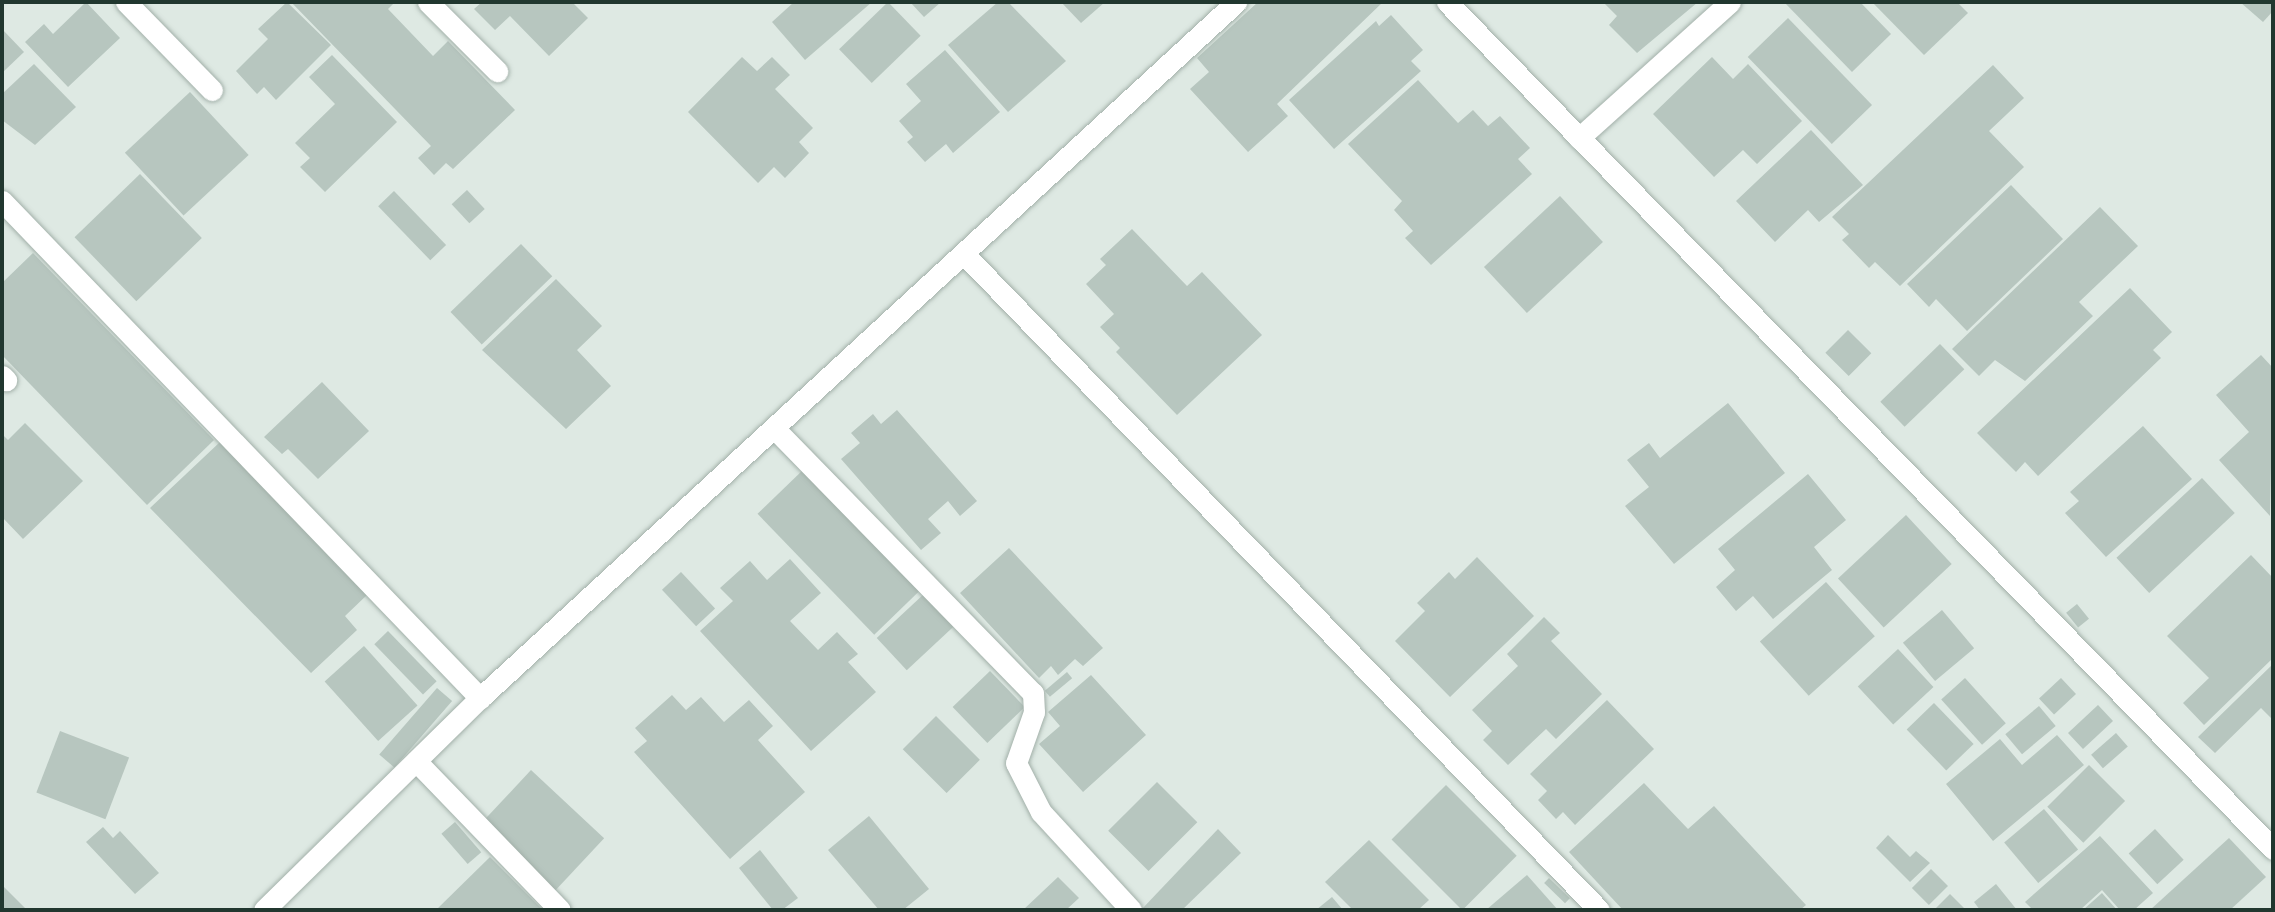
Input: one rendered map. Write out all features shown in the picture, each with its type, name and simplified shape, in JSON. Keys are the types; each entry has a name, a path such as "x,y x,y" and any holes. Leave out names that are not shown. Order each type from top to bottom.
{"street":[{"path":"126,2 212,90"},
{"path":"428,2 497,71"},
{"path":"264,910 480,698 1236,2"},
{"path":"1447,2 2273,849"},
{"path":"1579,138 1730,2"},
{"path":"2,201 480,698"},
{"path":"963,253 1600,910"},
{"path":"774,428 1033,693 1034,712 1016,762 1041,812 1131,910"},
{"path":"416,761 560,910"}],"building":[{"path":"86,2 120,38 68,87 25,42 44,24 53,34"},
{"path":"287,2 331,45 276,100 264,87 257,94 236,71 268,39 258,29"},
{"path":"291,2 395,2 388,9 433,56 448,41 515,110 453,169 446,163 434,175 418,158 431,146"},
{"path":"482,2 572,2 588,18 549,56 510,16 495,30 474,9"},
{"path":"794,2 872,2 805,60 772,22"},
{"path":"888,2 921,36 872,83 839,49"},
{"path":"910,2 941,2 924,17"},
{"path":"998,2 1008,2 1066,61 1008,112 948,45"},
{"path":"1061,2 1105,2 1081,23"},
{"path":"1258,2 1383,2 1277,104 1288,116 1248,152 1190,89 1209,72 1197,58"},
{"path":"1603,2 1698,2 1637,53 1609,25 1617,16"},
{"path":"1784,2 1860,2 1891,34 1852,72"},
{"path":"1872,2 1957,2 1968,13 1924,55"},
{"path":"2240,2 2273,2 2273,11 2263,22"},
{"path":"1391,15 1423,50 1411,61 1421,71 1334,149 1289,100 1376,21 1379,26"},
{"path":"1788,18 1872,105 1832,144 1748,57"},
{"path":"2,29 24,52 2,73"},
{"path":"945,50 1000,112 953,153 946,144 925,162 907,142 913,137 899,121 921,101 906,84"},
{"path":"332,55 397,122 325,192 300,167 310,158 295,143 335,104 309,77"},
{"path":"742,57 757,71 772,57 790,75 775,89 813,128 799,142 809,153 785,178 774,167 758,183 688,112"},
{"path":"1712,57 1733,79 1748,64 1802,121 1757,164 1743,150 1714,177 1653,114"},
{"path":"34,64 76,107 35,145 2,120 2,94"},
{"path":"1993,65 2024,98 1989,131 2024,167 1900,286 1875,262 1869,268 1842,240 1849,234 1832,217"},
{"path":"1418,80 1458,123 1473,110 1488,126 1500,116 1530,148 1518,159 1532,174 1431,265 1405,238 1413,231 1394,210 1402,201 1348,144"},
{"path":"190,92 249,155 184,216 125,153"},
{"path":"1811,130 1863,185 1819,222 1808,210 1775,242 1736,201"},
{"path":"140,174 202,238 136,301 75,237"},
{"path":"2011,185 2063,239 1967,331 1936,299 1929,307 1907,284"},
{"path":"467,190 485,209 469,223 452,204"},
{"path":"394,191 446,245 430,260 378,206"},
{"path":"1560,196 1603,242 1527,313 1484,267"},
{"path":"2100,207 2138,246 2079,302 2093,316 2025,381 1995,360 1979,376 1952,349"},
{"path":"1132,229 1187,286 1202,272 1262,335 1177,415 1116,352 1120,348 1100,327 1114,314 1086,284 1106,265 1100,259"},
{"path":"521,244 552,276 482,344 451,312"},
{"path":"33,253 214,440 147,505 2,355 2,283"},
{"path":"556,279 602,326 577,350 611,386 566,429 482,350"},
{"path":"2130,288 2172,332 2153,350 2161,358 2038,476 2025,462 2016,472 1977,433"},
{"path":"1848,330 1871,353 1849,376 1825,353"},
{"path":"1940,344 1964,369 1905,427 1880,402"},
{"path":"2261,355 2273,368 2270,516 2219,460 2249,432 2216,395"},
{"path":"322,382 369,431 318,479 288,449 282,454 264,437"},
{"path":"1728,403 1785,473 1674,564 1625,506 1649,487 1627,460 1649,443 1660,458"},
{"path":"897,410 977,501 960,516 948,501 928,519 941,533 921,550 841,459 860,443 851,433 873,414 881,424"},
{"path":"25,423 83,481 23,539 2,517 2,434 8,440"},
{"path":"2143,426 2192,479 2106,557 2065,513 2079,501 2070,492"},
{"path":"220,442 368,594 345,616 357,630 311,673 150,508"},
{"path":"805,468 922,589 874,635 758,514"},
{"path":"1808,474 1846,520 1814,547 1832,570 1773,619 1753,596 1736,611 1716,587 1735,570 1718,549"},
{"path":"2202,478 2235,513 2149,593 2116,558"},
{"path":"1906,515 1952,564 1884,627 1838,578"},
{"path":"1009,548 1103,648 1083,666 1075,659 1058,675 1051,666 1039,678 960,593"},
{"path":"2251,555 2273,578 2273,658 2204,725 2183,703 2209,678 2167,636"},
{"path":"1477,557 1534,616 1450,697 1395,641 1425,611 1417,603 1449,572 1455,579"},
{"path":"790,559 821,593 790,621 818,650 837,632 858,654 848,662 876,692 811,751 700,631 733,601 720,588 750,561 767,580"},
{"path":"681,572 715,609 696,626 662,590"},
{"path":"1826,582 1875,636 1809,696 1760,642"},
{"path":"925,593 955,625 907,670 877,638"},
{"path":"2077,604 2089,619 2078,628 2066,613"},
{"path":"1942,610 1974,648 1935,681 1903,643"},
{"path":"1544,617 1560,633 1551,641 1602,694 1556,739 1546,729 1508,765 1483,740 1492,731 1472,710 1518,666 1507,654"},
{"path":"388,631 437,681 423,695 374,644"},
{"path":"364,646 418,705 378,741 325,681"},
{"path":"1898,649 1933,687 1893,725 1858,687"},
{"path":"2273,664 2273,720 2261,708 2215,753 2198,737"},
{"path":"990,671 1025,707 987,743 953,707"},
{"path":"1067,672 1072,678 1050,697 1045,691"},
{"path":"1091,675 1146,735 1083,792 1039,744 1060,726 1048,712"},
{"path":"1965,678 2006,723 1982,745 1941,699"},
{"path":"2061,678 2076,694 2054,715 2039,698"},
{"path":"437,688 452,701 394,768 379,754"},
{"path":"672,695 686,710 701,697 724,722 749,700 773,726 758,740 805,792 730,859 634,752 647,741 635,728"},
{"path":"1607,700 1654,749 1575,825 1563,812 1556,819 1538,800 1547,791 1530,774"},
{"path":"1934,703 1974,744 1946,770 1907,729"},
{"path":"2098,705 2113,721 2083,749 2068,733"},
{"path":"2039,706 2056,726 2022,754 2005,734"},
{"path":"936,716 980,760 947,793 903,749"},
{"path":"60,731 129,758 105,819 36,793"},
{"path":"2116,733 2128,747 2103,768 2091,755"},
{"path":"2057,735 2084,765 1993,841 1946,784 2000,739 2022,765"},
{"path":"2089,765 2125,801 2083,843 2047,807"},
{"path":"531,770 604,838 553,893 480,825"},
{"path":"1157,782 1197,822 1149,871 1108,831"},
{"path":"1644,783 1688,829 1714,806 1806,905 1800,910 1623,910 1569,852"},
{"path":"1446,785 1517,856 1462,910 1392,839"},
{"path":"2044,809 2078,850 2038,883 2004,842"},
{"path":"869,816 929,889 903,910 879,910 828,850"},
{"path":"455,822 481,852 468,864 441,834"},
{"path":"103,827 113,838 120,831 159,873 135,894 86,842"},
{"path":"1218,829 1241,853 1182,910 1141,910"},
{"path":"2155,829 2184,860 2157,884 2129,854"},
{"path":"1888,835 1910,857 1916,851 1930,863 1910,882 1876,848"},
{"path":"2100,836 2153,893 2134,910 2120,910 2102,890 2080,910 2033,910 2025,902"},
{"path":"2229,838 2266,877 2230,910 2150,910"},
{"path":"1369,840 1429,900 1418,910 1353,910 1325,882"},
{"path":"760,850 798,898 782,910 773,910 739,868"},
{"path":"490,857 543,910 436,910"},
{"path":"1931,869 1948,886 1929,905 1912,888"},
{"path":"1527,875 1558,910 1486,910"},
{"path":"1058,877 1079,898 1066,910 1023,910"},
{"path":"1549,878 1570,898 1565,903 1544,883"},
{"path":"1996,884 2017,910 1980,910 1974,902"},
{"path":"2,885 27,910 2,910"},
{"path":"2102,893 2117,910 2083,910"},
{"path":"1950,894 1966,910 1934,910"},
{"path":"1332,897 1343,910 1316,910"}]}
